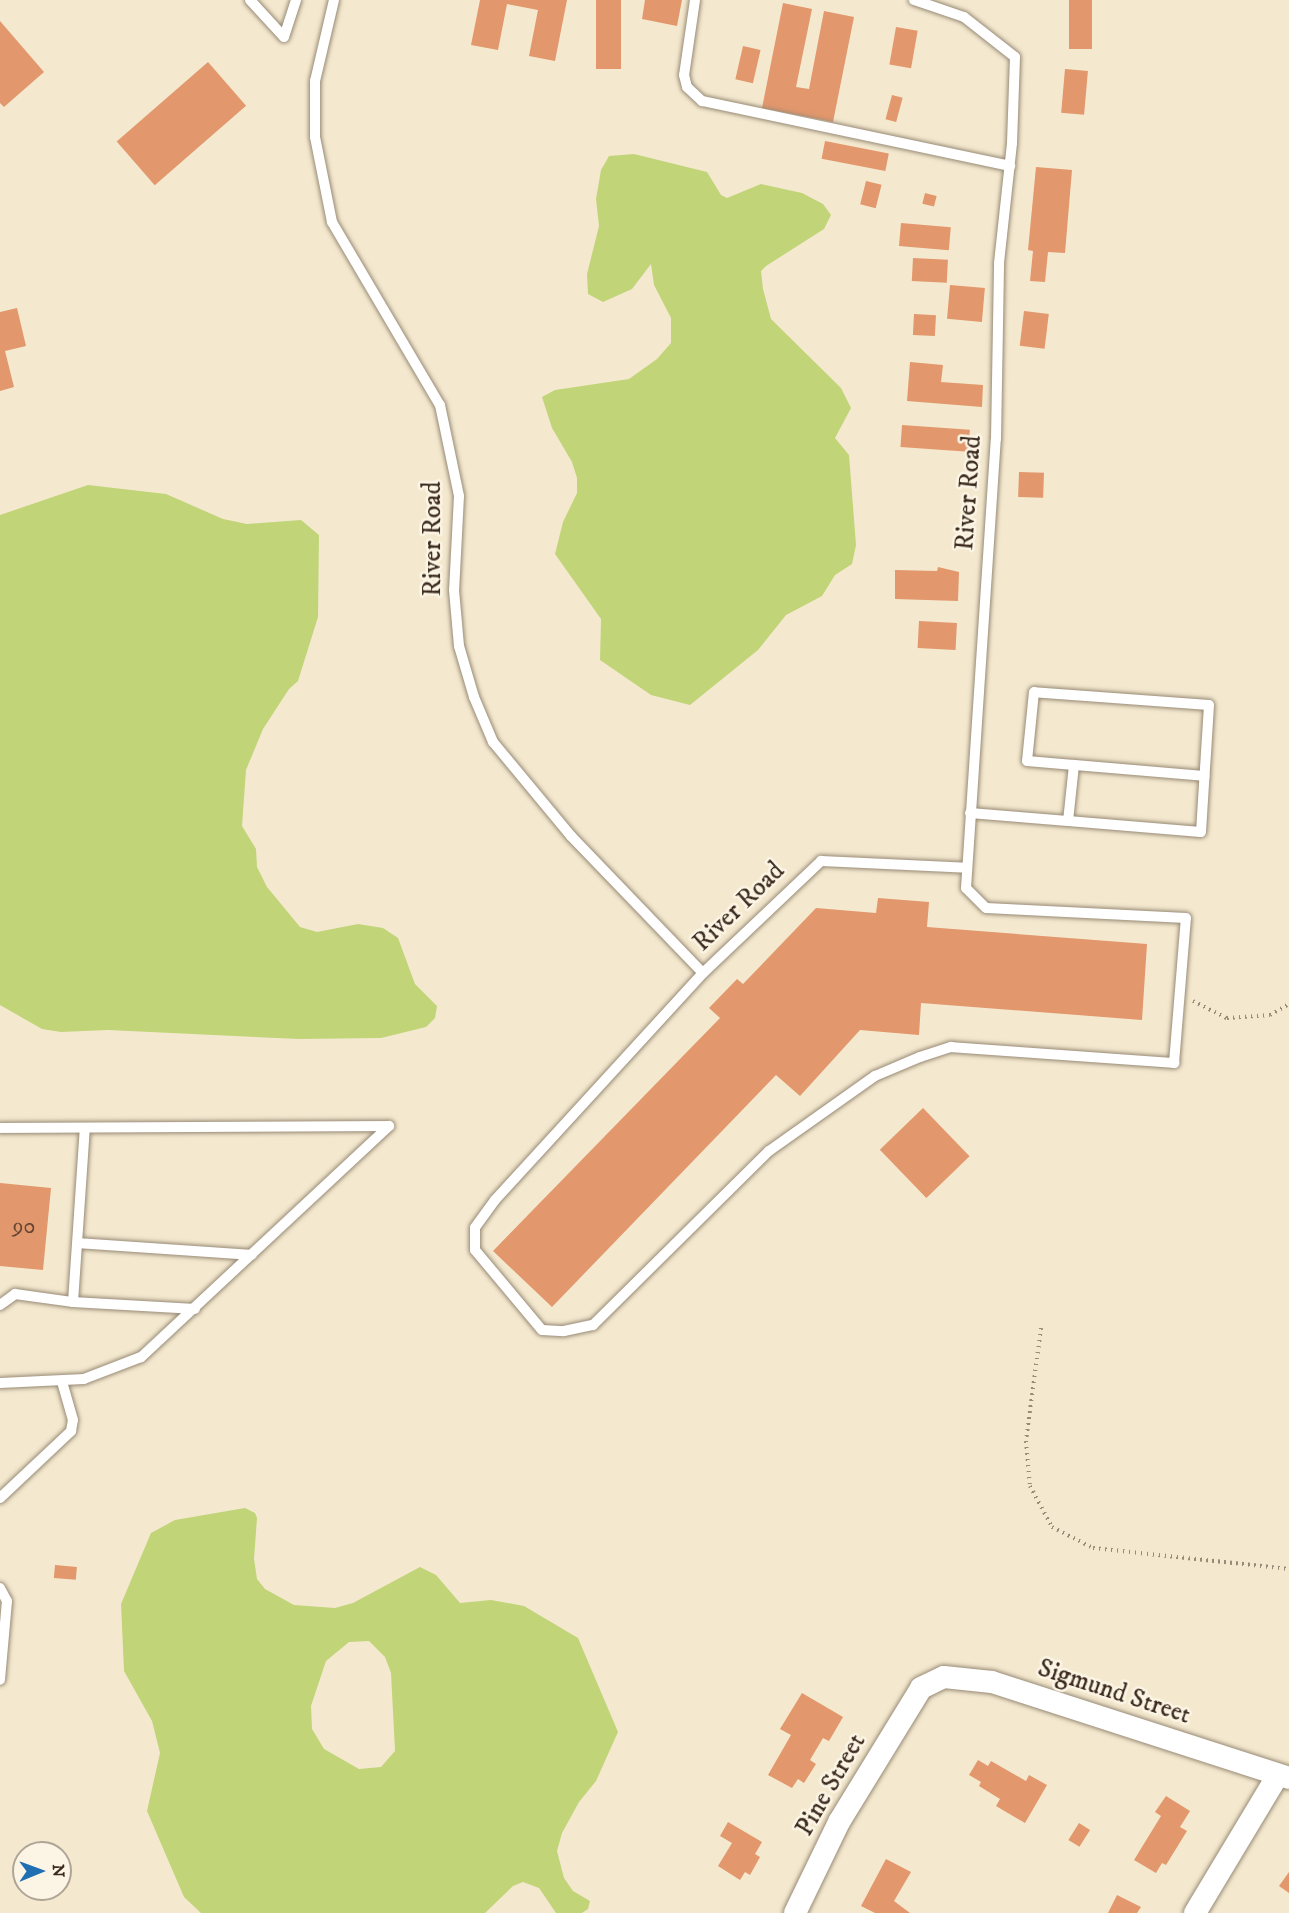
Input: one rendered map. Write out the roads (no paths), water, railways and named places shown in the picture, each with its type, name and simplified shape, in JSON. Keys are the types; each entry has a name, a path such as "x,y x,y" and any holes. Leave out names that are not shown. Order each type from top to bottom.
{"street":[{"name":"Sigmund Street","path":"921,1688 944,1677 992,1682 1284,1777"},
{"name":"Pine Street","path":"795,1913 839,1822 921,1688"},
{"path":"1195,1913 1284,1777"}],"lane":[{"path":"250,0 284,37 296,0"},
{"name":"River Road","path":"334,0 315,81 315,138 332,222 441,405 459,496 454,590 459,646 474,697 493,742 525,786 703,973 821,861 967,868 996,439 999,263 1010,166 1015,57 964,17 914,0"},
{"path":"696,0 684,75 687,87 702,101 1010,166"},
{"path":"970,813 1201,832 1209,705 1034,692 1027,761 1204,776"},
{"path":"1068,821 1074,765"},
{"path":"703,973 495,1200 475,1228 475,1250 542,1330 593,1325 769,1151 875,1076 951,1047 1174,1063 1182,996 1186,918 986,908 966,888 967,868"},
{"path":"0,1128 389,1126 195,1310 141,1358 84,1379 62,1382 0,1383"},
{"path":"73,1302 85,1128"},
{"path":"78,1244 252,1255"},
{"path":"0,1305 15,1294 73,1302 195,1310"},
{"path":"0,1498 71,1431 73,1420 62,1382"},
{"path":"0,1588 7,1601 0,1680"}]}
